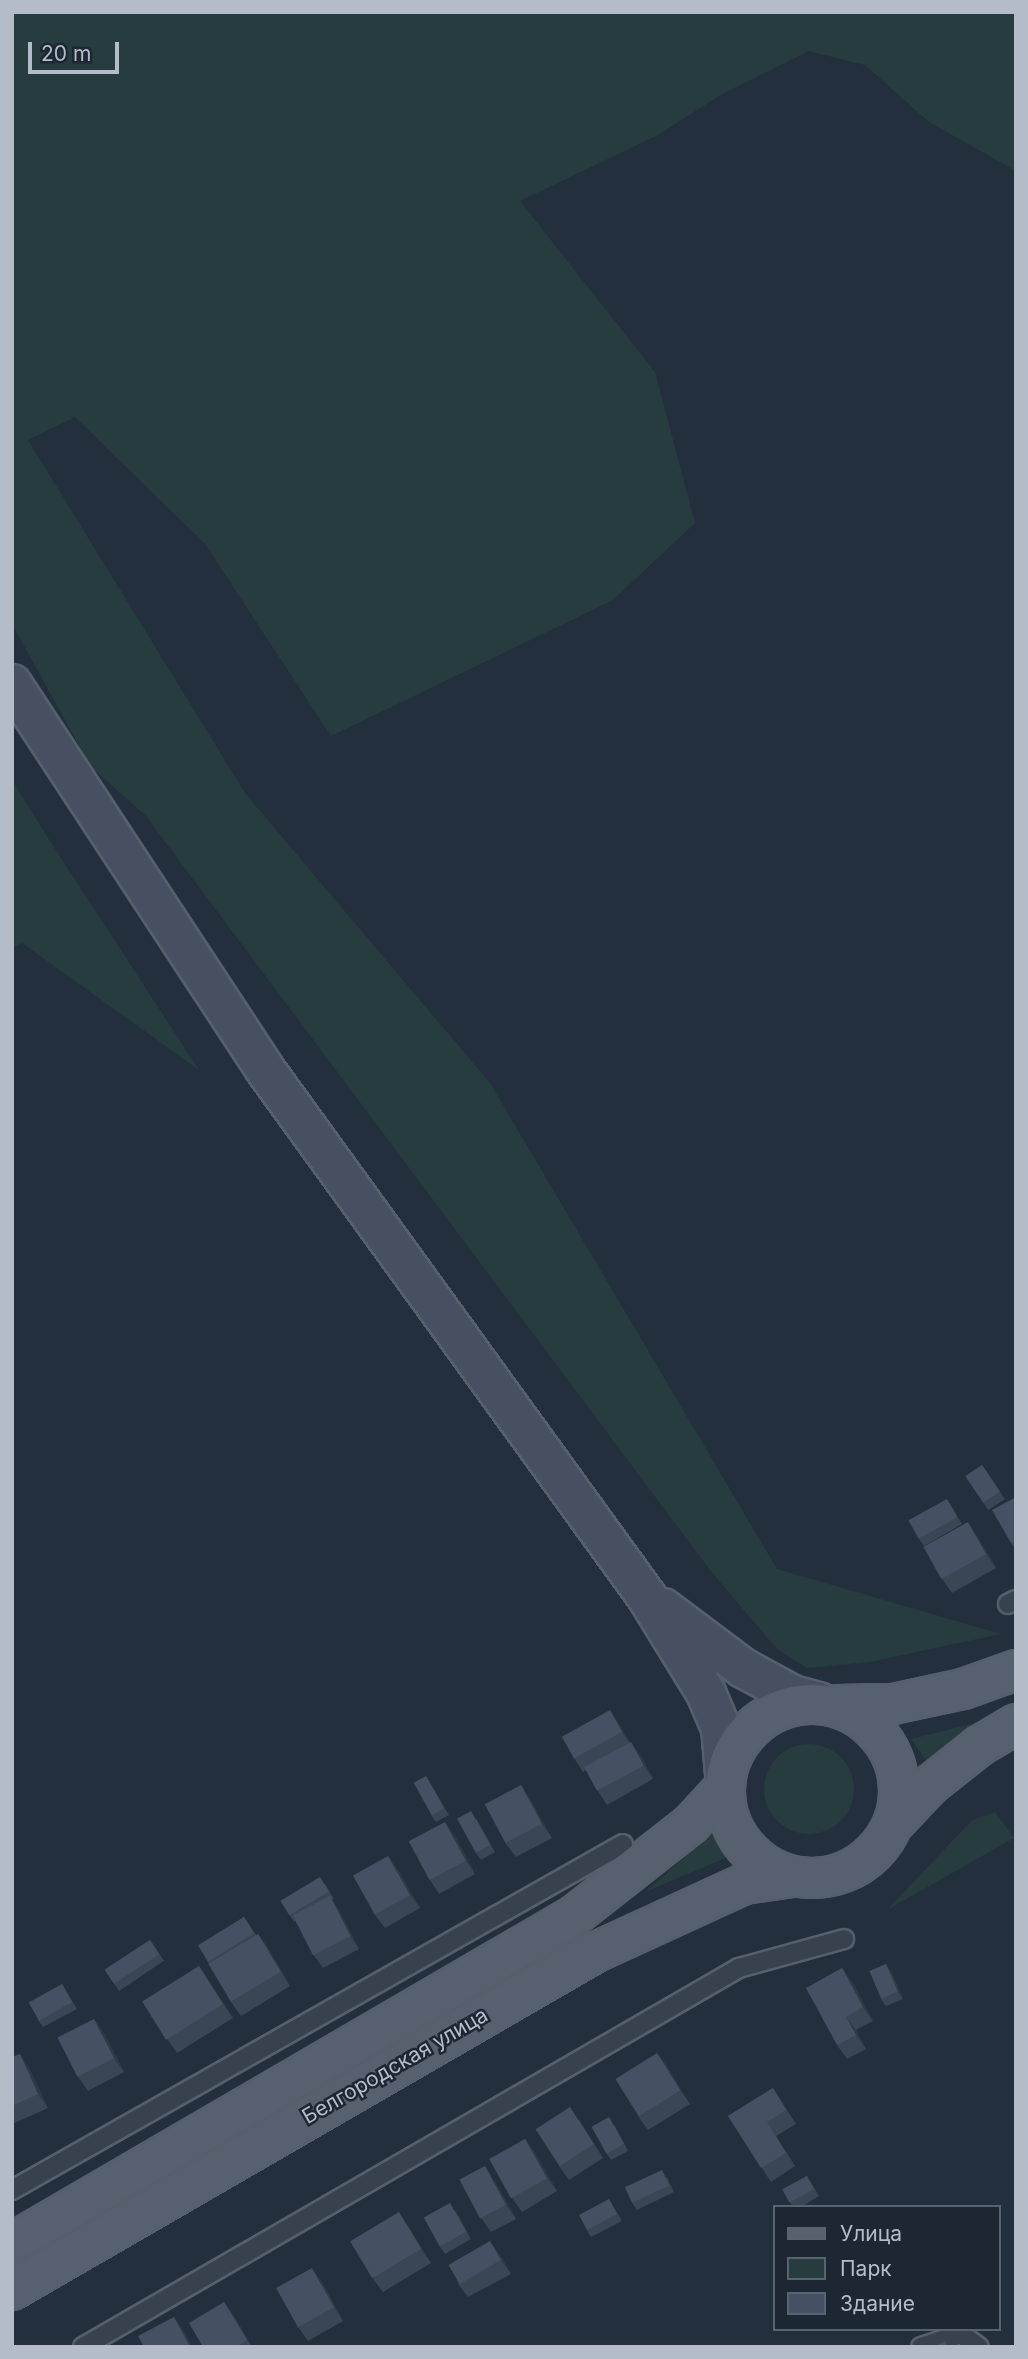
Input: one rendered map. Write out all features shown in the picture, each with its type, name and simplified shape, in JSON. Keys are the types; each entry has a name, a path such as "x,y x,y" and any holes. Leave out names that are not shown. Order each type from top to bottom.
{"main road":[{"path":"12,684 264,1068 647,1597 706,1693 721,1728 724,1781 733,1830 748,1851 764,1865 792,1877 827,1878 855,1867 878,1848 895,1822 930,1785 979,1746 1016,1724"},
{"path":"647,1597 743,1668 793,1695 828,1704 860,1717 888,1747 897,1769 895,1822"},
{"path":"724,1781 747,1733 765,1717 798,1703 893,1704 963,1689 1016,1670"},
{"name":"Белгородская улица","path":"12,2243 575,1915 691,1824 724,1781"},
{"name":"Белгородская улица","path":"12,2290 596,1952 744,1884 792,1877"}],"lane":[{"path":"12,2190 622,1844"},
{"path":"83,2347 739,1968 844,1939"},
{"path":"921,2347 961,2334 979,2347"}],"green space":[{"path":"12,12 1016,12 1016,171 929,122 865,65 809,51 722,94 658,135 520,201 655,372 695,523 613,600 331,736 205,544 75,417 28,440 245,793 490,1083 777,1569 1001,1634 870,1662 807,1668 777,1649 713,1574 145,815 91,767 12,624"},
{"path":"12,780 199,1070 22,943 12,948"},
{"path":"995,1718 929,1765 911,1739"},
{"path":"809,1744 826,1747 841,1757 851,1772 854,1789 851,1806 841,1821 826,1831 809,1834 792,1831 777,1821 767,1806 764,1789 767,1772 777,1757 792,1747"},
{"path":"995,1812 1014,1838 887,1910 972,1820"},
{"path":"711,1834 728,1857 645,1892"}],"building":[{"path":"982,1465 1000,1492 983,1503 965,1476"},
{"path":"1016,1497 1016,1540 1011,1543 992,1510"},
{"path":"947,1499 957,1517 919,1539 909,1520"},
{"path":"968,1522 986,1554 941,1579 923,1547"},
{"path":"610,1710 622,1732 574,1759 562,1737"},
{"path":"631,1742 644,1766 597,1791 584,1767"},
{"path":"426,1776 444,1808 432,1815 414,1783"},
{"path":"521,1785 542,1824 505,1843 485,1804"},
{"path":"471,1811 490,1845 476,1853 457,1819"},
{"path":"445,1822 466,1861 429,1880 409,1841"},
{"path":"388,1856 410,1895 375,1915 353,1875"},
{"path":"320,1877 329,1892 289,1915 281,1901"},
{"path":"330,1896 350,1936 313,1955 293,1915"},
{"path":"244,1917 254,1933 208,1962 198,1946"},
{"path":"258,1934 281,1972 231,2002 208,1964"},
{"path":"150,1940 159,1954 114,1984 105,1969"},
{"path":"886,1964 898,1992 881,1999 869,1971"},
{"path":"199,1966 223,2004 166,2040 142,2002"},
{"path":"842,1968 863,2007 846,2017 856,2035 837,2045 806,1988"},
{"path":"62,1984 72,2002 39,2021 29,2002"},
{"path":"94,2019 114,2058 77,2077 57,2038"},
{"path":"657,2053 680,2090 639,2116 615,2079"},
{"path":"20,2054 38,2094 12,2106 12,2057"},
{"path":"773,2088 786,2110 767,2122 786,2153 761,2168 728,2116"},
{"path":"570,2107 594,2144 560,2166 536,2129"},
{"path":"609,2117 624,2144 607,2154 592,2127"},
{"path":"525,2139 547,2178 511,2198 489,2159"},
{"path":"485,2166 506,2205 480,2218 459,2180"},
{"path":"662,2170 669,2185 632,2203 625,2187"},
{"path":"807,2176 814,2189 789,2202 782,2189"},
{"path":"609,2199 617,2214 587,2230 579,2215"},
{"path":"450,2203 466,2232 440,2246 424,2218"},
{"path":"399,2212 421,2249 372,2278 350,2241"},
{"path":"490,2241 501,2260 459,2284 448,2265"},
{"path":"312,2268 334,2307 298,2327 276,2288"},
{"path":"224,2302 247,2340 236,2347 203,2347 189,2323"},
{"path":"174,2317 190,2347 144,2347 138,2336"},
{"path":"945,2341 947,2347 933,2347"}]}
